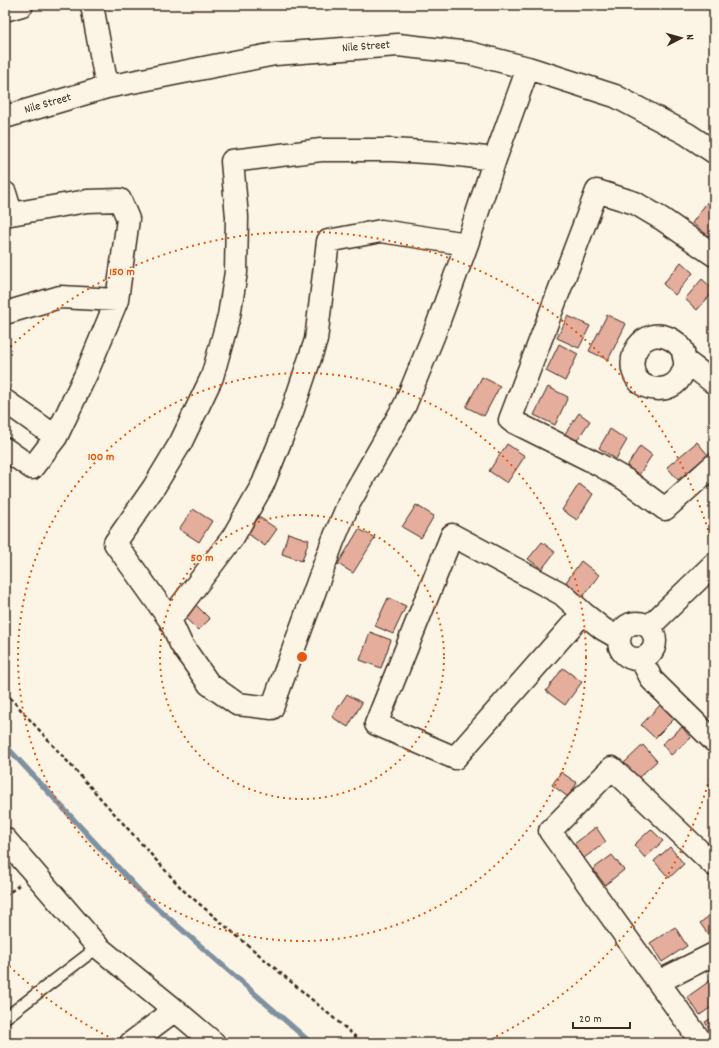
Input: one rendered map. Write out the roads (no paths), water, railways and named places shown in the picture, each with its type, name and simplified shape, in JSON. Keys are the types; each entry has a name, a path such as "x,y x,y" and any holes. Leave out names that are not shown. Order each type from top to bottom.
{"street":[{"path":"5,10 22,5"},
{"path":"92,5 107,87"},
{"name":"Nile Street","path":"5,117 107,87 275,54 398,45 469,53 528,68 616,96 687,134 714,152"},
{"path":"494,159 440,153 392,150 321,150 232,161 237,217 236,272 229,316 212,377 181,442 154,487 115,543 170,620 181,644 209,684 237,704 272,708 333,541 349,503 405,405 434,334 467,244 494,159 528,68"},
{"path":"714,255 662,219 635,203 597,191 510,420 598,464 626,480 666,509 714,465"},
{"path":"5,449 32,468 56,437 87,372 117,300 128,219 120,200 7,207"},
{"path":"170,620 233,537 263,484 292,412 316,340 328,241 381,231 467,244"},
{"path":"5,313 60,297 117,300"},
{"path":"685,360 714,383"},
{"path":"5,402 56,437"},
{"path":"583,613 455,758 376,724 452,535 562,594 603,629 619,638"},
{"path":"648,626 714,564"},
{"path":"640,623 648,626 655,635 655,646 650,655 641,659 632,659 624,654 620,646 619,638 623,629 631,624 640,623"},
{"path":"641,659 652,680 714,741"},
{"path":"702,1043 550,831 612,768 714,865"},
{"path":"5,839 98,947 214,1043"},
{"path":"658,982 714,954"},
{"path":"131,1043 175,1010"}],"lane":[{"path":"5,1018 98,947"}],"waterway":[{"path":"5,745 147,899 311,1043"}]}
